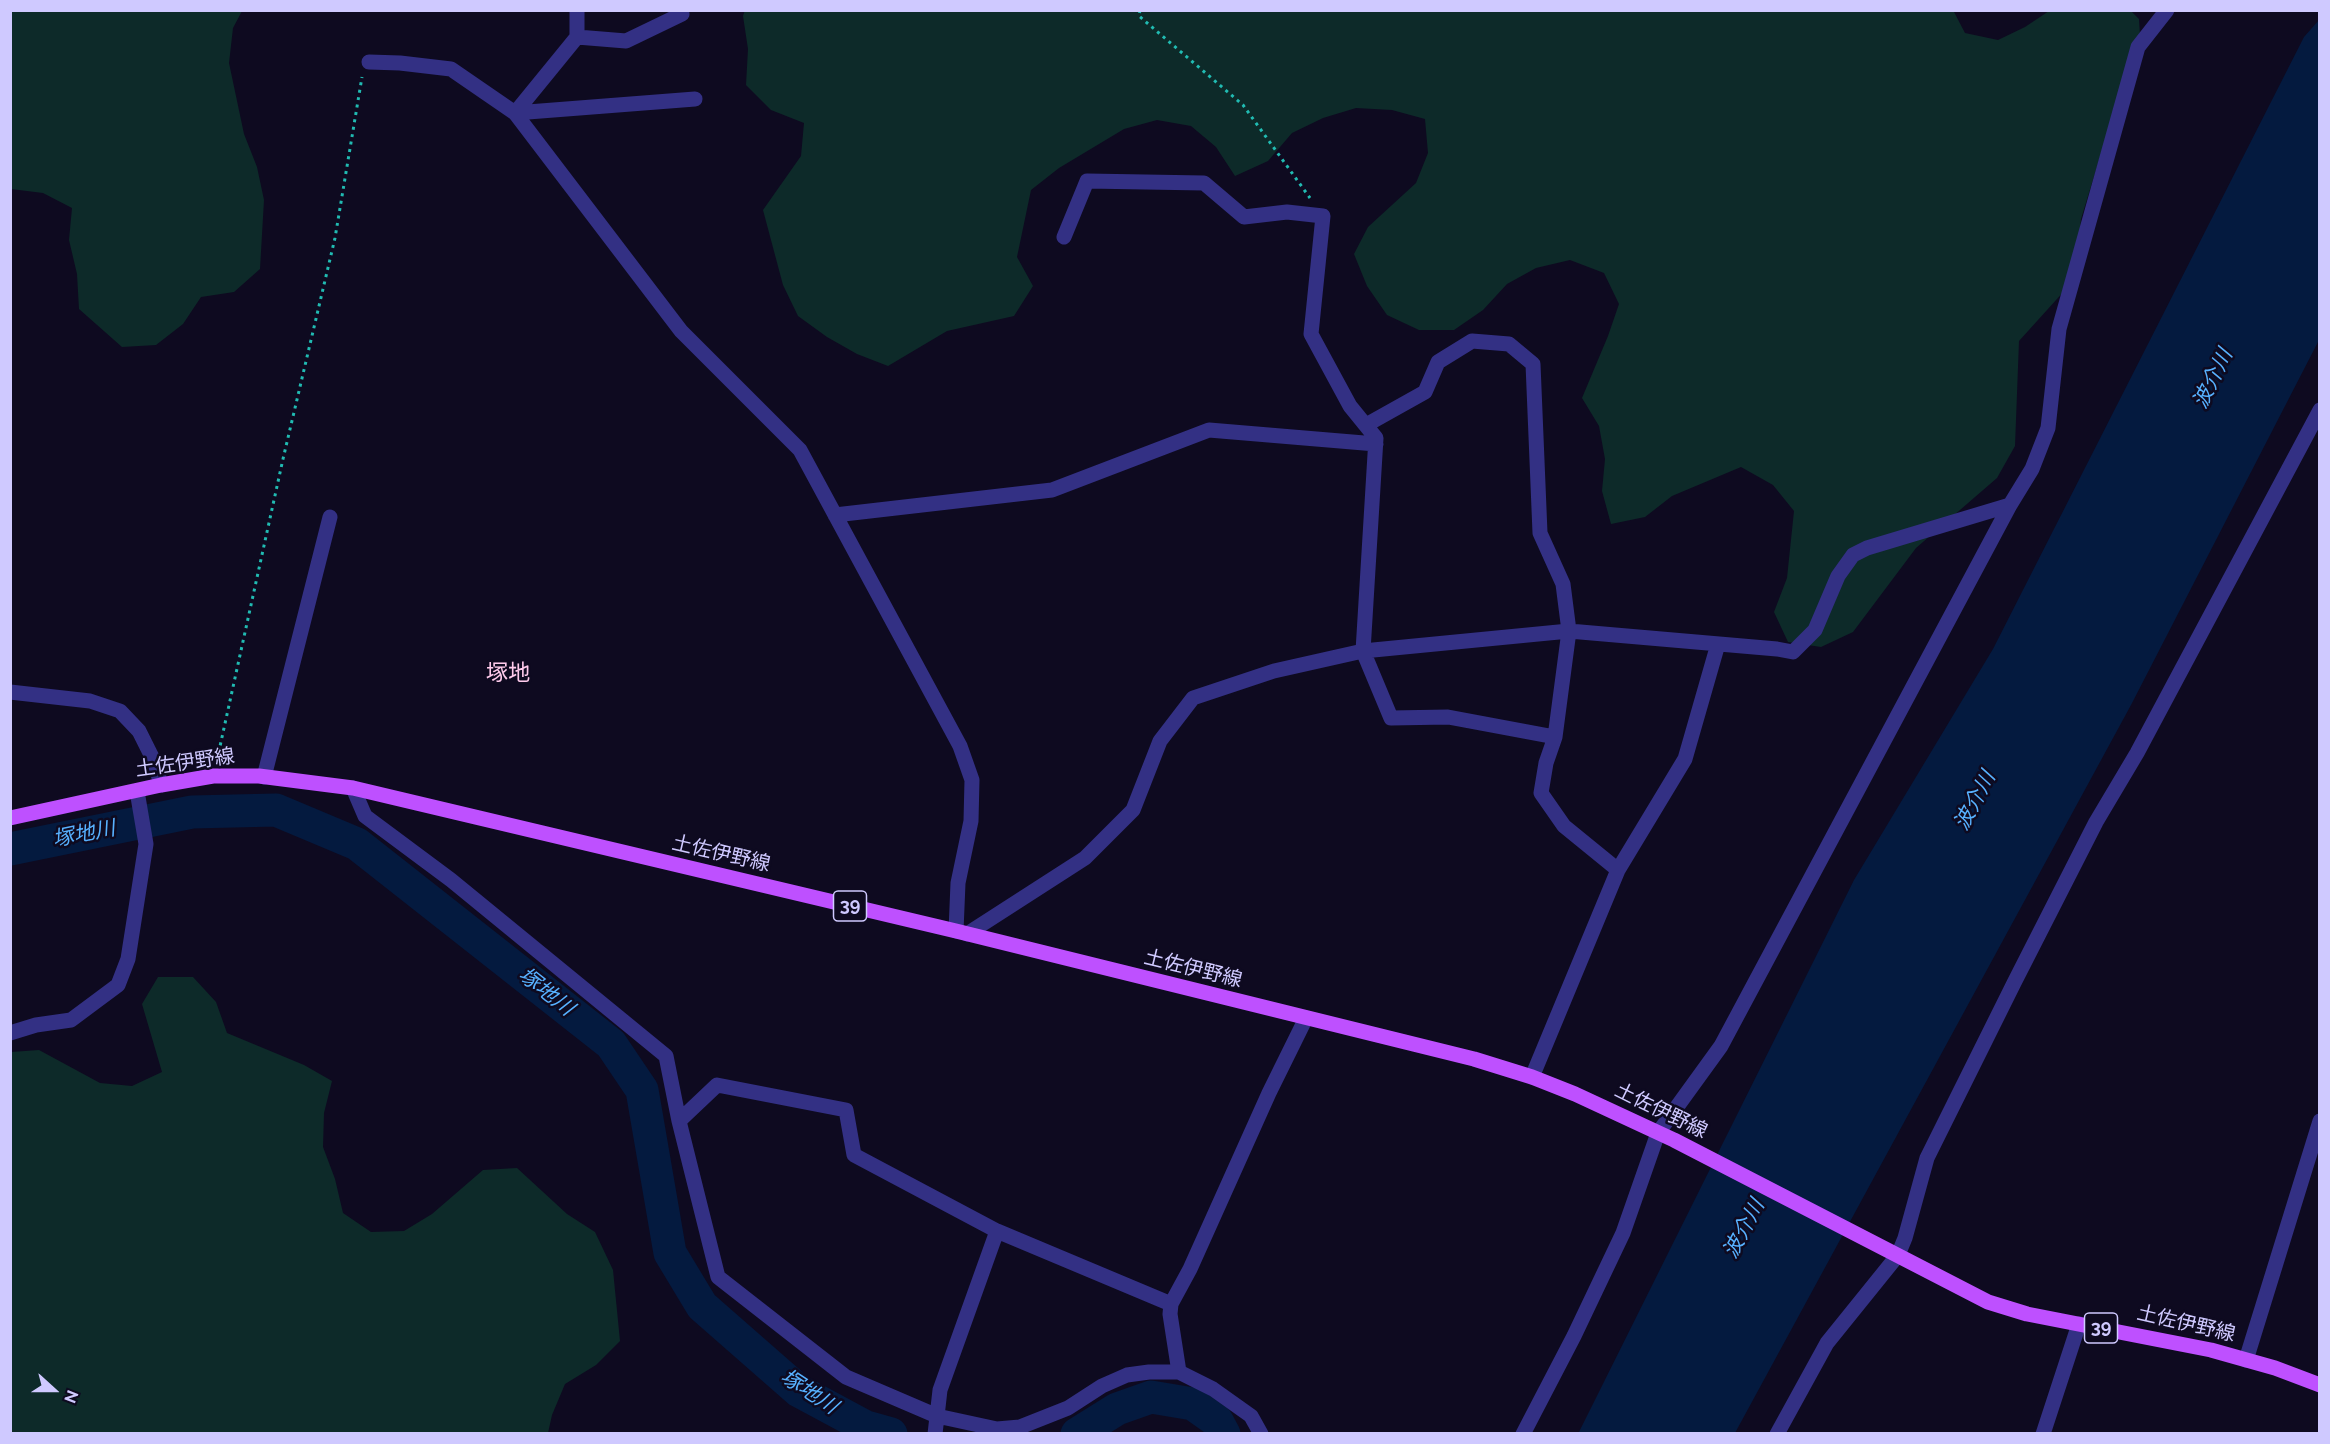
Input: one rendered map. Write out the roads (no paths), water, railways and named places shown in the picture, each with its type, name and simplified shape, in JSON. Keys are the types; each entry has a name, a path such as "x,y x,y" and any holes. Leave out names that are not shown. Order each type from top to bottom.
{"main road":[{"name":"土佐伊野線","path":"10,818 213,776 264,777 353,788 961,933 1474,1059 1532,1077 1658,1132 1988,1302 2027,1314 2160,1339 2246,1360 2319,1385"}],"street":[{"path":"515,113 577,37 577,10"},
{"path":"1523,1434 1574,1336 1623,1233 1658,1132 1720,1046 2010,505 2032,469 2048,428 2058,329 2138,47 2167,10"},
{"path":"577,37 626,40 682,14"},
{"path":"369,62 451,69 515,113 681,331 800,450 960,746 972,780 971,821 958,883 961,933 1085,858 1133,810 1160,741 1193,698 1274,671 1363,651 1569,631 1793,652 1815,630 1838,576 1853,555 1867,548 2010,505"},
{"path":"515,113 695,99"},
{"path":"1064,237 1087,181 1204,183 1244,217 1287,212 1323,216 1311,334 1350,406 1377,438 1363,651 1391,718 1448,717 1555,737"},
{"path":"1366,425 1425,392 1438,362 1472,341 1509,344 1533,364 1540,533 1563,584 1569,631 1555,737 1546,763 1541,793 1564,826 1618,870"},
{"path":"1777,1434 1827,1343 1905,1238 1927,1158 2014,983 2096,822 2137,753 2319,410"},
{"path":"835,515 1052,490 1209,430 1376,444"},
{"path":"264,777 330,517"},
{"path":"1532,1077 1618,870 1686,759 1718,644"},
{"path":"10,692 90,701 120,711 140,731 155,763 161,785"},
{"path":"353,788 365,816 451,880 666,1056 679,1121 718,1277 846,1377 937,1416 997,1429 1020,1427 1068,1408 1102,1386 1127,1375 1179,1372 1213,1389 1251,1416 1261,1434"},
{"path":"10,1033 36,1025 71,1020 118,985 128,959 146,844 137,790"},
{"path":"1179,1372 1170,1314 1171,1304 1190,1269 1269,1093 1306,1018"},
{"path":"679,1121 717,1085 846,1110 854,1155 997,1231 1171,1304"},
{"path":"2246,1360 2319,1121"},
{"path":"935,1434 940,1390 997,1231"},
{"path":"2043,1434 2079,1324"}],"water":[{"name":"波介川","path":"2319,20 2319,340 2131,705 1735,1433 1578,1434 1854,880 1993,649 2304,37"}],"waterway":[{"name":"塚地川","path":"10,849 192,812 276,810 357,844 611,1044 642,1090 670,1253 702,1306 799,1391 866,1427 891,1434"},
{"name":"塚地川","path":"1077,1434 1117,1409 1151,1397 1193,1404 1217,1421 1224,1434"}],"district":[{"name":"塚地","path":"508,673"}]}
